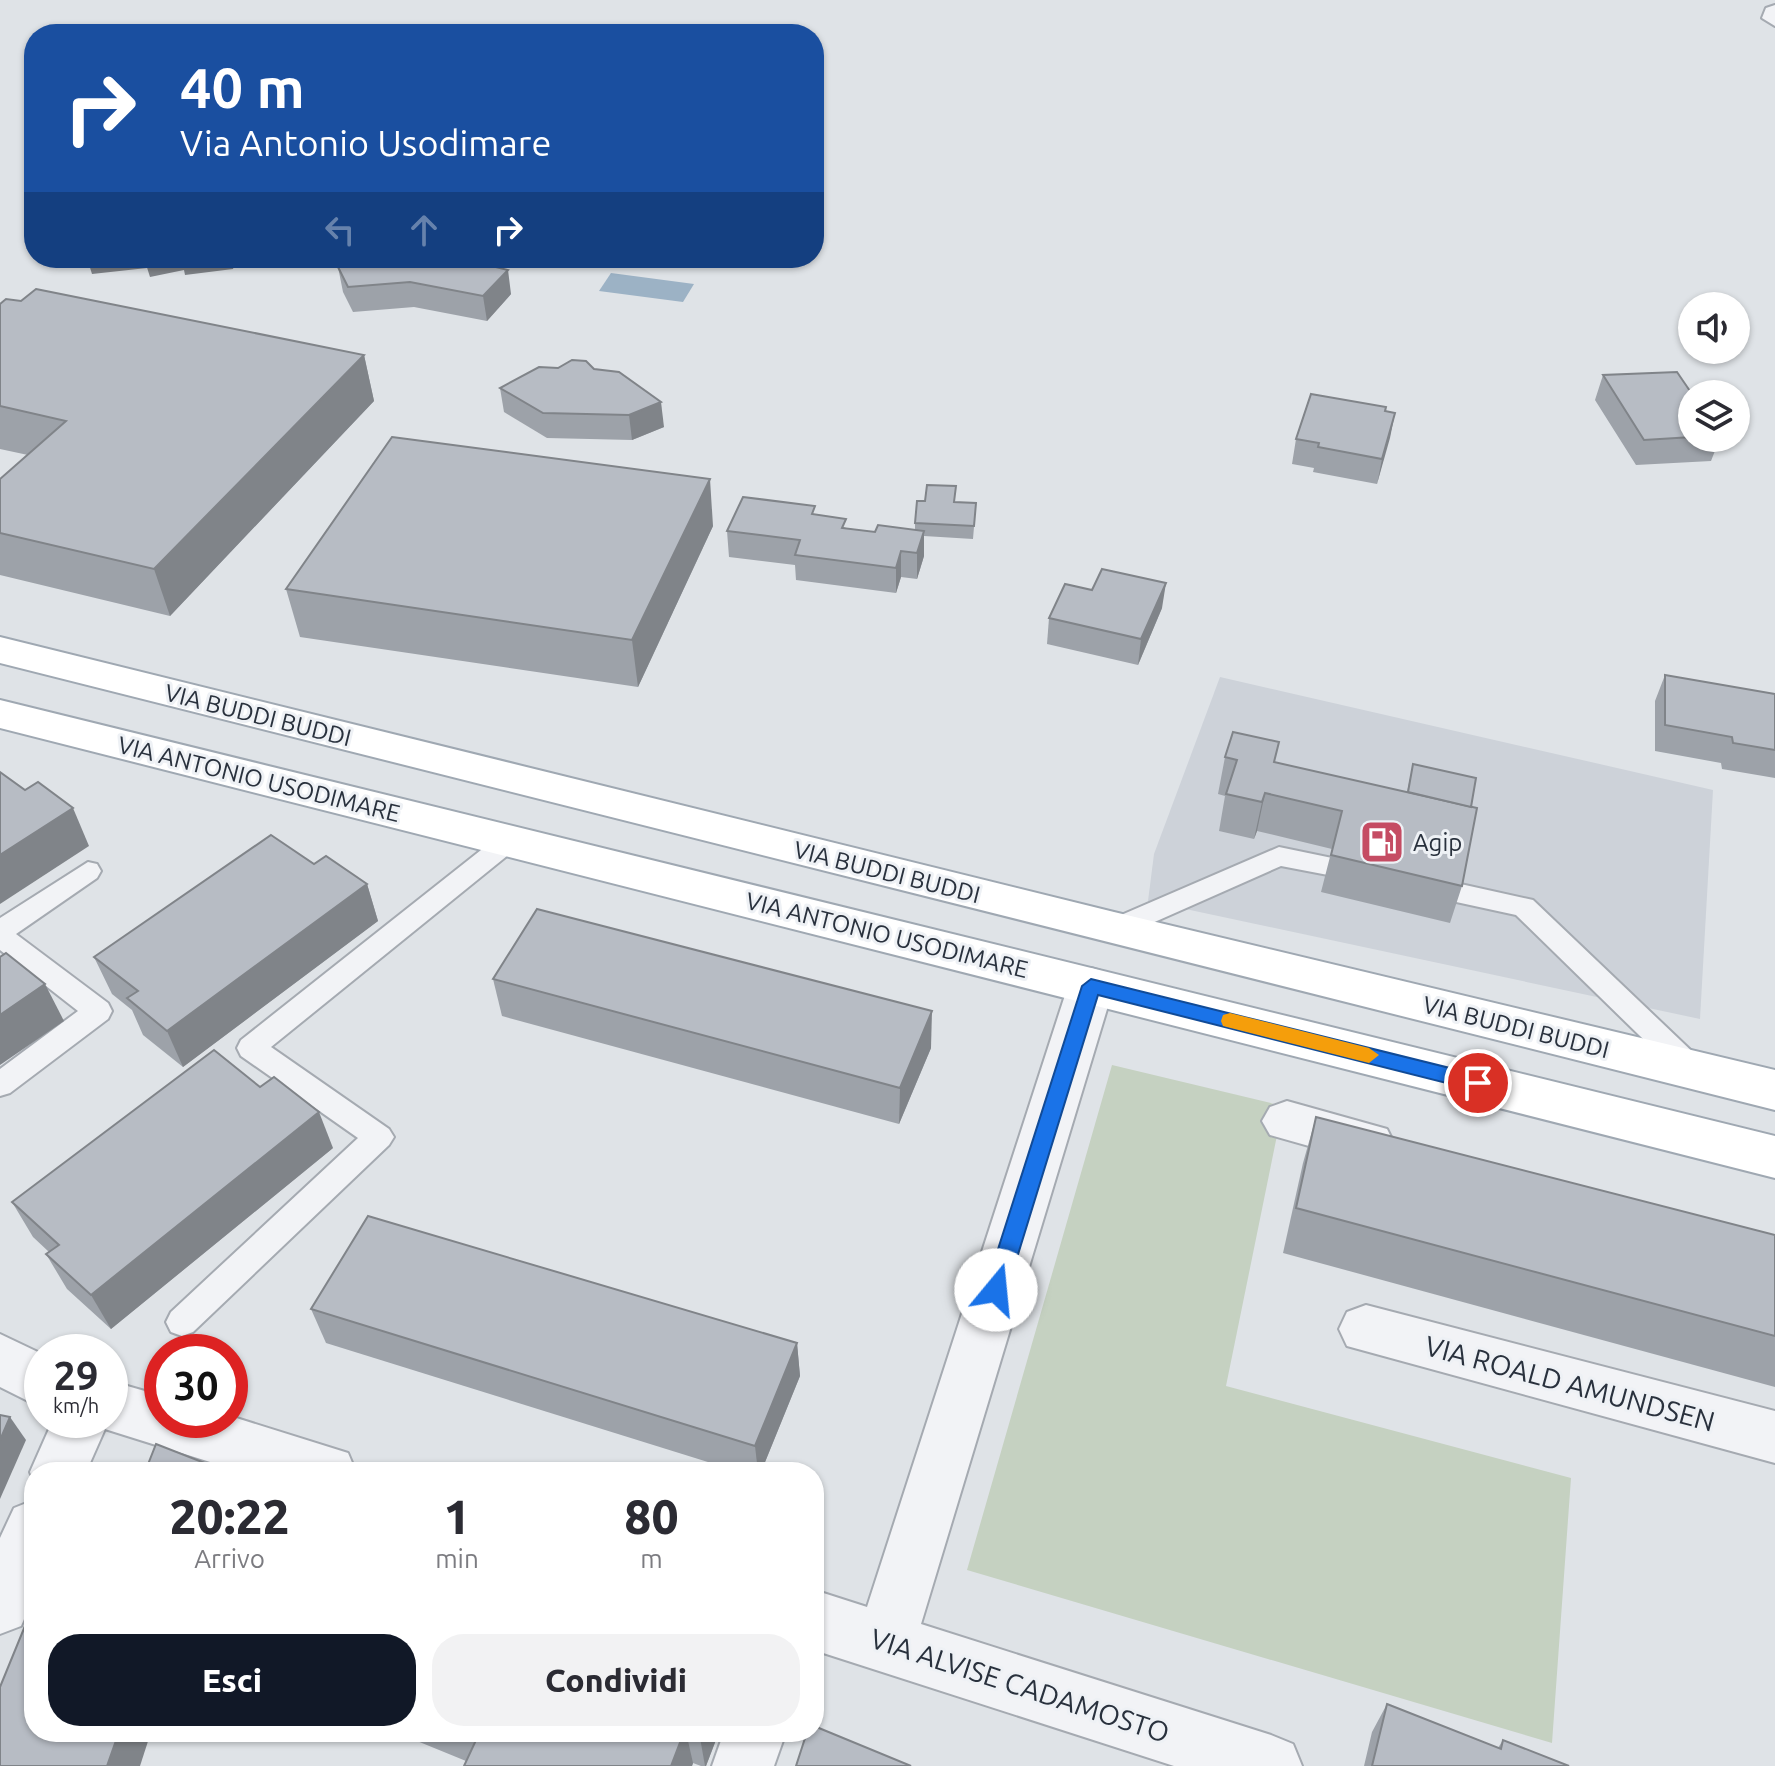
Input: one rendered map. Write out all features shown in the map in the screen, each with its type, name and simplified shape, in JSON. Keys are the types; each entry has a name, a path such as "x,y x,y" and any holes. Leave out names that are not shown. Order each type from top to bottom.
{"main road":[{"name":"VIA BUDDI BUDDI","path":"0,650 1114,929 1775,1090"},
{"name":"VIA ANTONIO USODIMARE","path":"0,714 1775,1157"}],"street":[{"path":"886,1641 1091,986"},
{"path":"1287,1121 1409,1153"},
{"name":"VIA ROALD AMUNDSEN","path":"1366,1329 1775,1437"},
{"path":"0,1358 24,1372"},
{"path":"128,1411 295,1462"},
{"path":"62,1462 73,1438"},
{"path":"0,1605 24,1551"},
{"name":"VIA ALVISE CADAMOSTO","path":"824,1623 1271,1766"},
{"path":"743,1766 751,1742"}],"lane":[{"path":"182,1322 379,1137 251,1048 509,841"},
{"path":"1114,929 1279,856 1328,866"},
{"path":"0,1085 98,1011 0,933 88,871"},
{"path":"1456,893 1524,907 1694,1071"}],"shaded area":[{"path":"1220,677 1713,790 1700,1019 1148,901 1154,854"}],"green space":[{"path":"1112,1065 1283,1106 1226,1386 1571,1478 1552,1743 967,1570"}],"water":[{"path":"611,273 694,284 683,302 599,291"}],"building":[{"path":"338,268 508,270 483,296 410,282 348,287"},
{"path":"36,289 364,355 154,569 0,533 0,479 66,421 0,406 0,304 6,299 21,301"},
{"path":"572,360 586,361 594,369 619,372 661,402 629,415 543,413 500,388 539,367 558,368"},
{"path":"1677,372 1682,380 1678,380 1678,438 1644,440 1603,375"},
{"path":"1311,394 1386,407 1385,411 1395,413 1382,459 1318,447 1319,443 1296,439"},
{"path":"392,437 710,479 632,640 286,589"},
{"path":"927,485 956,486 954,502 976,503 974,526 915,523 917,501 925,501"},
{"path":"743,497 815,506 812,514 846,519 842,528 875,532 878,525 924,531 917,553 901,551 896,568 795,555 800,540 727,531"},
{"path":"1102,569 1166,583 1141,639 1049,618 1065,584 1092,590"},
{"path":"1665,675 1775,694 1775,750 1733,743 1732,737 1665,725"},
{"path":"1233,732 1279,742 1274,762 1477,808 1462,886 1331,855 1342,811 1265,793 1262,802 1226,794 1237,760 1225,757"},
{"path":"1413,764 1476,778 1471,807 1408,792"},
{"path":"0,772 25,790 38,782 73,808 0,855"},
{"path":"271,835 314,864 326,856 367,884 167,1031 127,998 138,991 94,957"},
{"path":"537,909 932,1011 900,1088 493,979"},
{"path":"6,953 45,984 0,1015 0,957"},
{"path":"214,1050 260,1087 274,1077 319,1112 91,1295 46,1254 59,1245 12,1202"},
{"path":"1316,1117 1775,1235 1775,1336 1296,1208"},
{"path":"368,1216 797,1343 755,1446 311,1309"},
{"path":"0,1415 10,1417 0,1440"},
{"path":"156,1444 202,1462 149,1462"},
{"path":"24,1628 24,1742 115,1742 107,1766 0,1766 0,1687"},
{"path":"1387,1704 1501,1749 1503,1740 1569,1766 1372,1766"},
{"path":"824,1730 911,1766 796,1766 804,1742 824,1742"},
{"path":"475,1742 680,1742 671,1766 464,1766"}],"slow traffic":[{"path":"1230,1021 1369,1055"}],"place":[{"name":"Agip","path":"1382,842"}],"route":[{"path":"996,1290 1091,986 1478,1083"}]}
